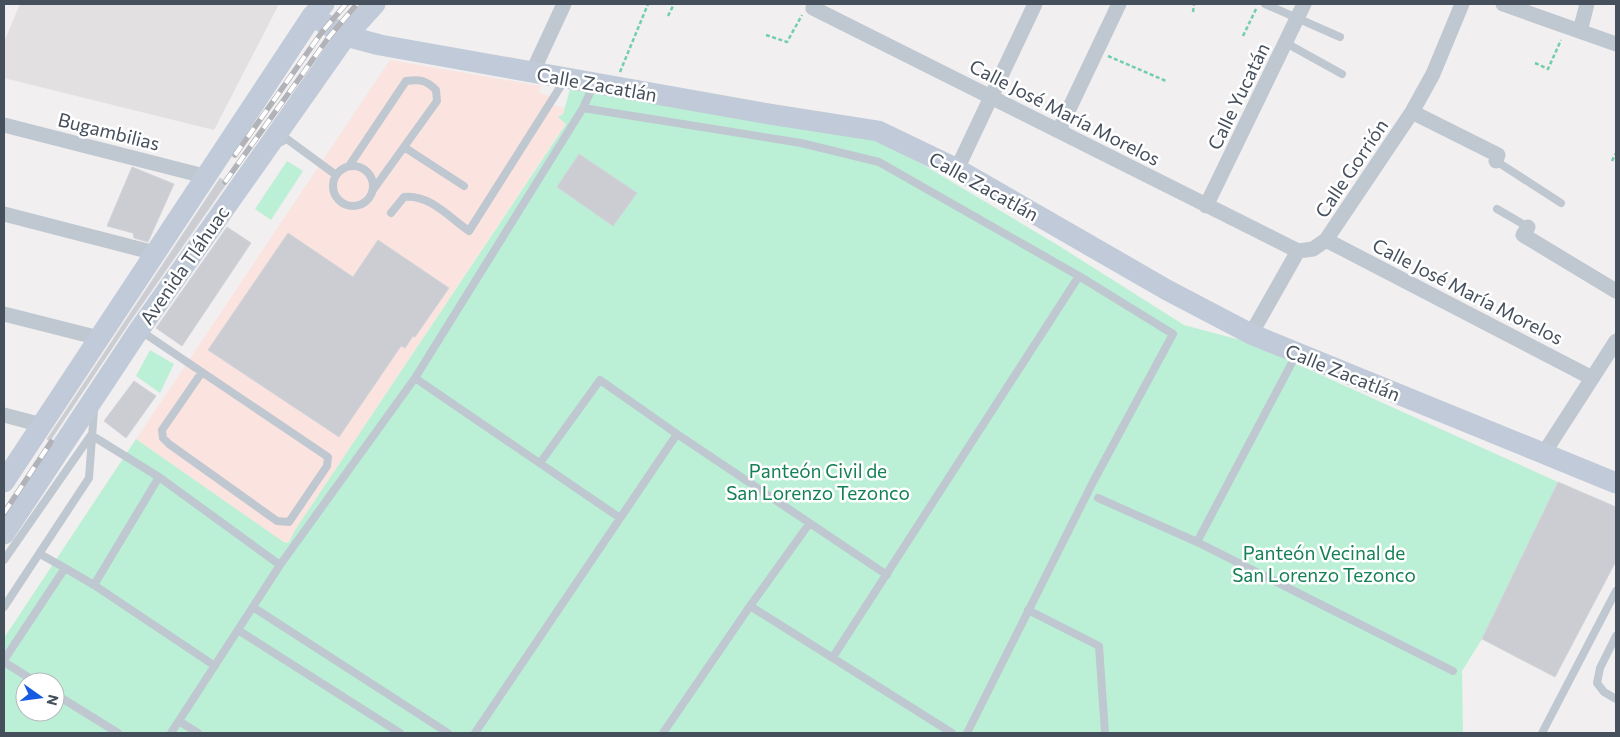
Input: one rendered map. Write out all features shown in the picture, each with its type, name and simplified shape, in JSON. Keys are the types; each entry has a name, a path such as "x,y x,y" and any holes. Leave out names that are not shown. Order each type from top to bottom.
{"street":[{"name":"Avenida Tláhuac","path":"4,534 139,330 346,36 375,4"},
{"path":"532,73 564,4"},
{"path":"956,169 1035,4"},
{"path":"1059,130 1119,4"},
{"name":"Calle Yucatán","path":"1206,206 1304,4"},
{"name":"Calle Gorrión","path":"1298,251 1314,249 1326,240 1412,112 1433,74 1462,4"},
{"path":"1503,4 1616,44"},
{"path":"1573,29 1587,4"},
{"name":"Calle José María Morelos","path":"814,6 1298,251"},
{"name":"Avenida Tláhuac","path":"4,482 156,253 204,176 318,10"},
{"name":"Calle Zacatlán","path":"318,10 346,36 380,44 763,114 878,131 956,169 1167,290 1251,334 1616,483"},
{"path":"1412,112 1498,155 1496,161"},
{"name":"Bugambilias","path":"4,125 204,176"},
{"path":"4,214 156,253"},
{"path":"1528,227 1523,235 1616,291"},
{"name":"Calle José María Morelos","path":"1326,240 1592,378"},
{"path":"1251,334 1298,251"},
{"path":"4,314 99,338"},
{"path":"1544,453 1616,341"},
{"path":"4,415 42,425"}],"lane":[{"path":"1265,4 1340,37"},
{"path":"1286,43 1342,74"},
{"path":"417,79 427,82 436,90 437,101 404,147 364,203 357,206 342,203 333,190 336,175 349,166 406,81 417,79"},
{"path":"391,213 404,198 414,196 427,200 469,232 566,79"},
{"path":"171,733 280,565 415,378 583,108 604,85"},
{"path":"583,108 801,143 879,162 1078,276 1173,334 1092,482 967,733"},
{"path":"266,149 287,139 336,175"},
{"path":"404,147 464,186"},
{"path":"1496,161 1561,203"},
{"path":"349,166 364,169 370,174 373,190"},
{"path":"1497,209 1528,227"},
{"path":"834,657 1078,276"},
{"path":"139,330 202,372 328,457 327,466 289,522 284,524 277,521 168,444 163,438 162,430 202,372"},
{"path":"1197,542 1297,353"},
{"path":"415,378 620,518"},
{"path":"540,463 600,380 809,524 887,575"},
{"path":"4,607 89,478 91,434 96,394"},
{"path":"91,434 159,477 280,565"},
{"path":"4,560 91,434"},
{"path":"476,733 677,434"},
{"path":"94,585 159,477"},
{"path":"1098,498 1197,542 1453,672"},
{"path":"663,733 809,524"},
{"path":"40,554 94,585 214,666"},
{"path":"21,672 4,661 65,568"},
{"path":"1542,733 1616,591"},
{"path":"750,606 834,657 952,733"},
{"path":"253,607 448,733"},
{"path":"1028,610 1099,646 1105,733"},
{"path":"238,630 400,733"},
{"path":"1616,636 1600,668 1597,683 1604,692 1616,699"},
{"path":"65,700 118,733"},
{"path":"179,721 198,733"}],"path":[{"path":"604,85 648,4"},
{"path":"668,16 674,4"},
{"path":"1193,12 1194,4"},
{"path":"1243,36 1259,4"},
{"path":"766,34 787,42 805,11 814,6"},
{"path":"1535,63 1548,69 1573,29"},
{"path":"1096,51 1166,81"},
{"path":"1612,161 1616,153"}],"shaded area":[{"path":"20,4 279,4 214,130 4,78 4,42"},
{"path":"390,60 541,86 539,93 550,96 549,104 565,108 563,114 558,117 566,123 295,530 293,538 285,544 136,439"}],"green space":[{"name":"Panteón Civil de San Lorenzo Tezonco","path":"570,89 885,142 1056,244 1184,325 1248,342 1558,482 1482,639 1462,671 1463,733 4,733 4,638 136,439 285,543 289,542 295,530 566,124 558,117 563,114"},
{"path":"287,161 303,171 271,220 255,209"},
{"path":"150,350 174,364 160,393 136,376"}],"building":[{"path":"579,154 637,193 613,226 557,187"},
{"path":"132,167 174,184 148,242 134,238 133,233 107,226"},
{"path":"220,178 227,183 129,323 50,441 47,439"},
{"path":"227,227 251,243 182,346 156,328"},
{"path":"288,233 353,277 378,240 449,288 415,337 413,336 405,348 401,346 339,437 208,350"},
{"path":"134,381 156,396 126,438 104,421"},
{"path":"1558,482 1616,507 1616,561 1555,677 1482,639"}],"railway":[{"path":"235,155 322,32 346,4"},
{"path":"225,182 329,37 357,4"},
{"path":"4,513 51,442"}],"park label":[{"name":"Panteón Vecinal de San Lorenzo Tezonco","path":"1324,563"}]}
